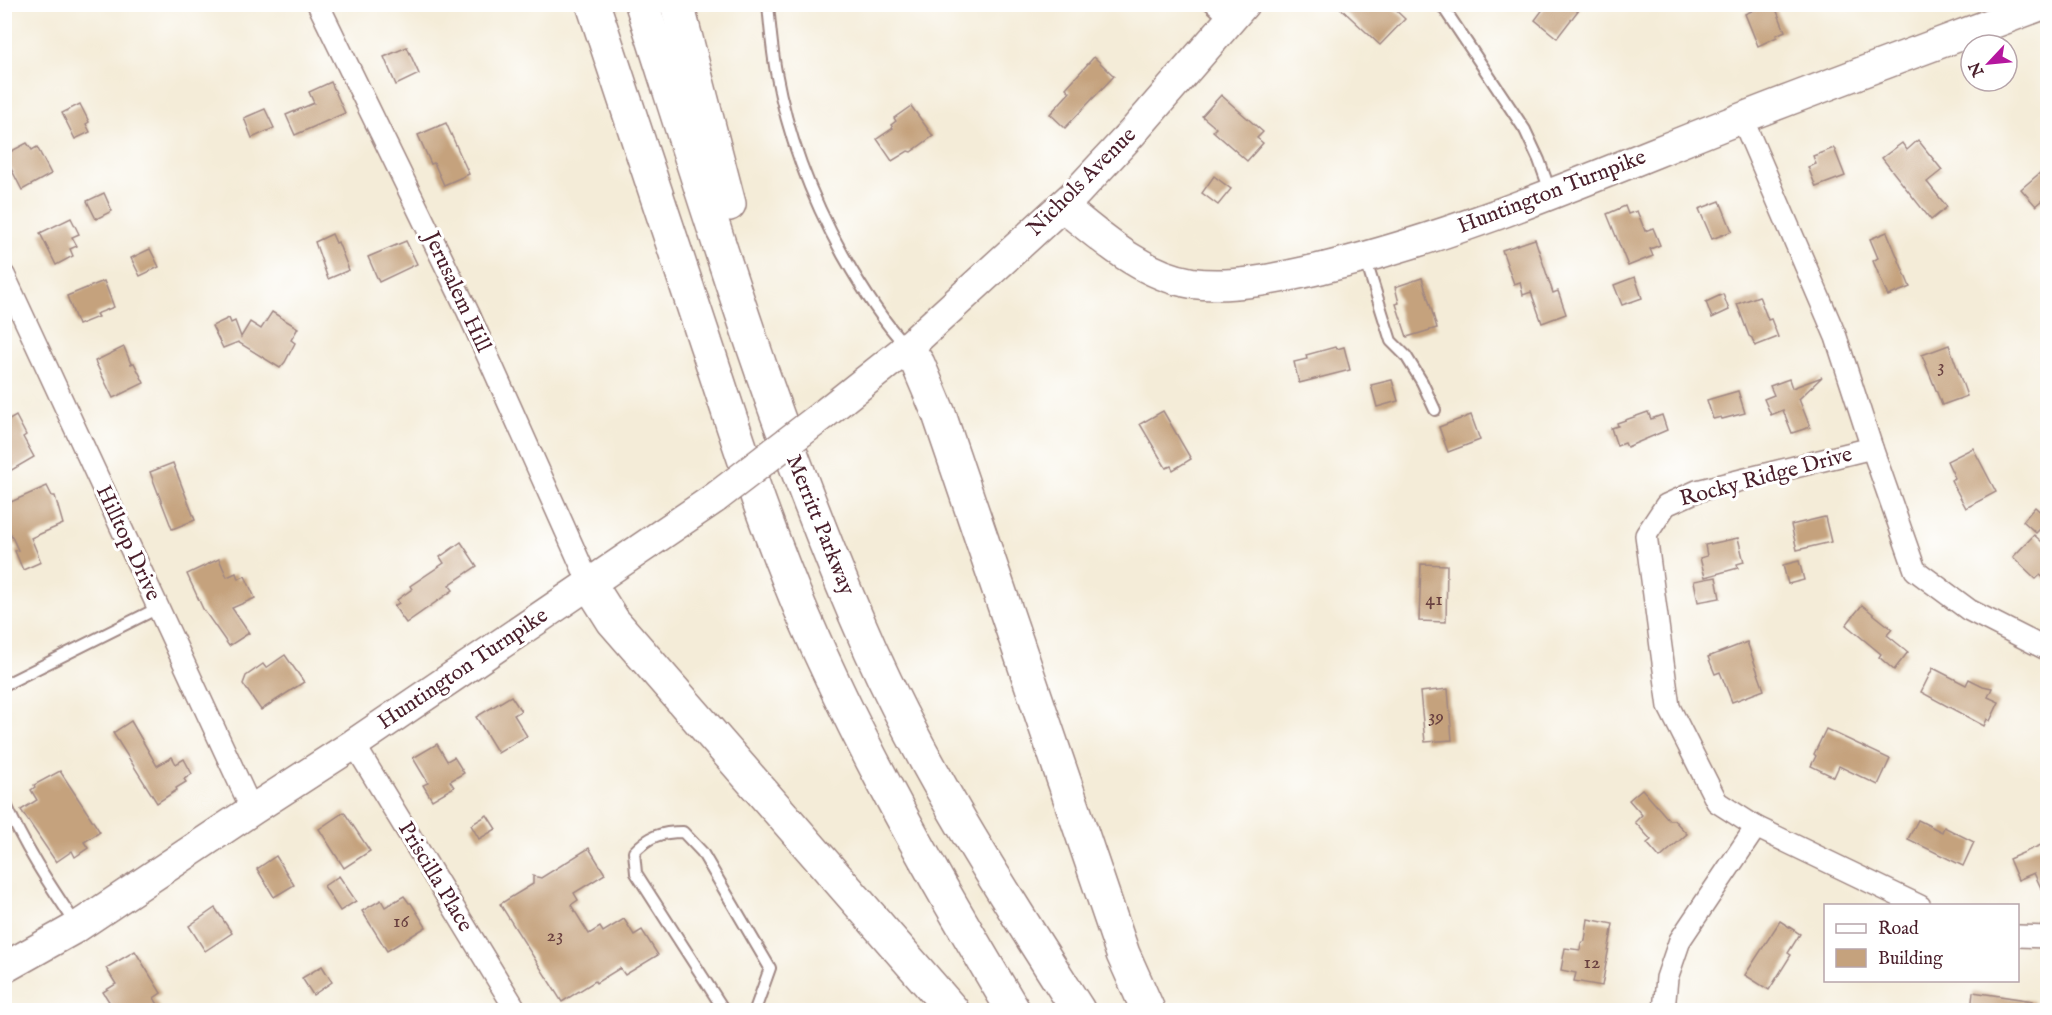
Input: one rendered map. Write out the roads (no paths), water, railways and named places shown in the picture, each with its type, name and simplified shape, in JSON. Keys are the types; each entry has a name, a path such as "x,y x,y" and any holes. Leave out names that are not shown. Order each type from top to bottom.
{"highway":[{"path":"574,4 610,104 673,246"},
{"name":"Merritt Parkway","path":"593,4 758,500 804,617 858,734 901,816 943,894 1013,1011"},
{"name":"Merritt Parkway","path":"642,4 748,327 811,509 872,652 924,760 1078,1011"},
{"path":"677,4 739,241 748,327"},
{"path":"907,348 918,363 939,414 1119,943 1148,1011"},
{"path":"589,583 614,621 657,672 952,1011"}],"main road":[{"name":"Huntington Turnpike","path":"1062,207 1125,256 1155,272 1192,283 1234,284 1300,274 1365,258 1551,195 1742,118 2044,4"},
{"name":"Nichols Avenue","path":"907,348 1062,207 1132,133 1227,11"},
{"name":"Huntington Turnpike","path":"4,968 77,927 354,744 715,498 907,348"}],"street":[{"name":"Jerusalem Hill","path":"318,4 468,312 589,583"},
{"name":"Rocky Ridge Drive","path":"1742,118 1836,337 1915,570 1969,610 2048,650"},
{"name":"Hilltop Drive","path":"4,275 252,810"},
{"name":"Rocky Ridge Drive","path":"1872,448 1697,491 1666,505 1646,535 1669,707 1718,802 1756,827 1916,904"},
{"name":"Priscilla Place","path":"354,744 516,1011"},
{"path":"1664,1011 1666,978 1680,940 1756,827"},
{"path":"2019,936 2048,937"}],"lane":[{"path":"768,4 775,71 788,126 804,175 822,217 851,269 882,318 907,348"},
{"path":"1441,4 1525,130 1539,160 1551,195"},
{"path":"1365,258 1391,341 1406,356 1435,410"},
{"path":"4,685 158,608"},
{"path":"4,800 16,829 36,864 77,927"},
{"path":"724,1011 636,873 634,852 645,840 666,832 683,832 702,852 770,968 755,1011"}]}
